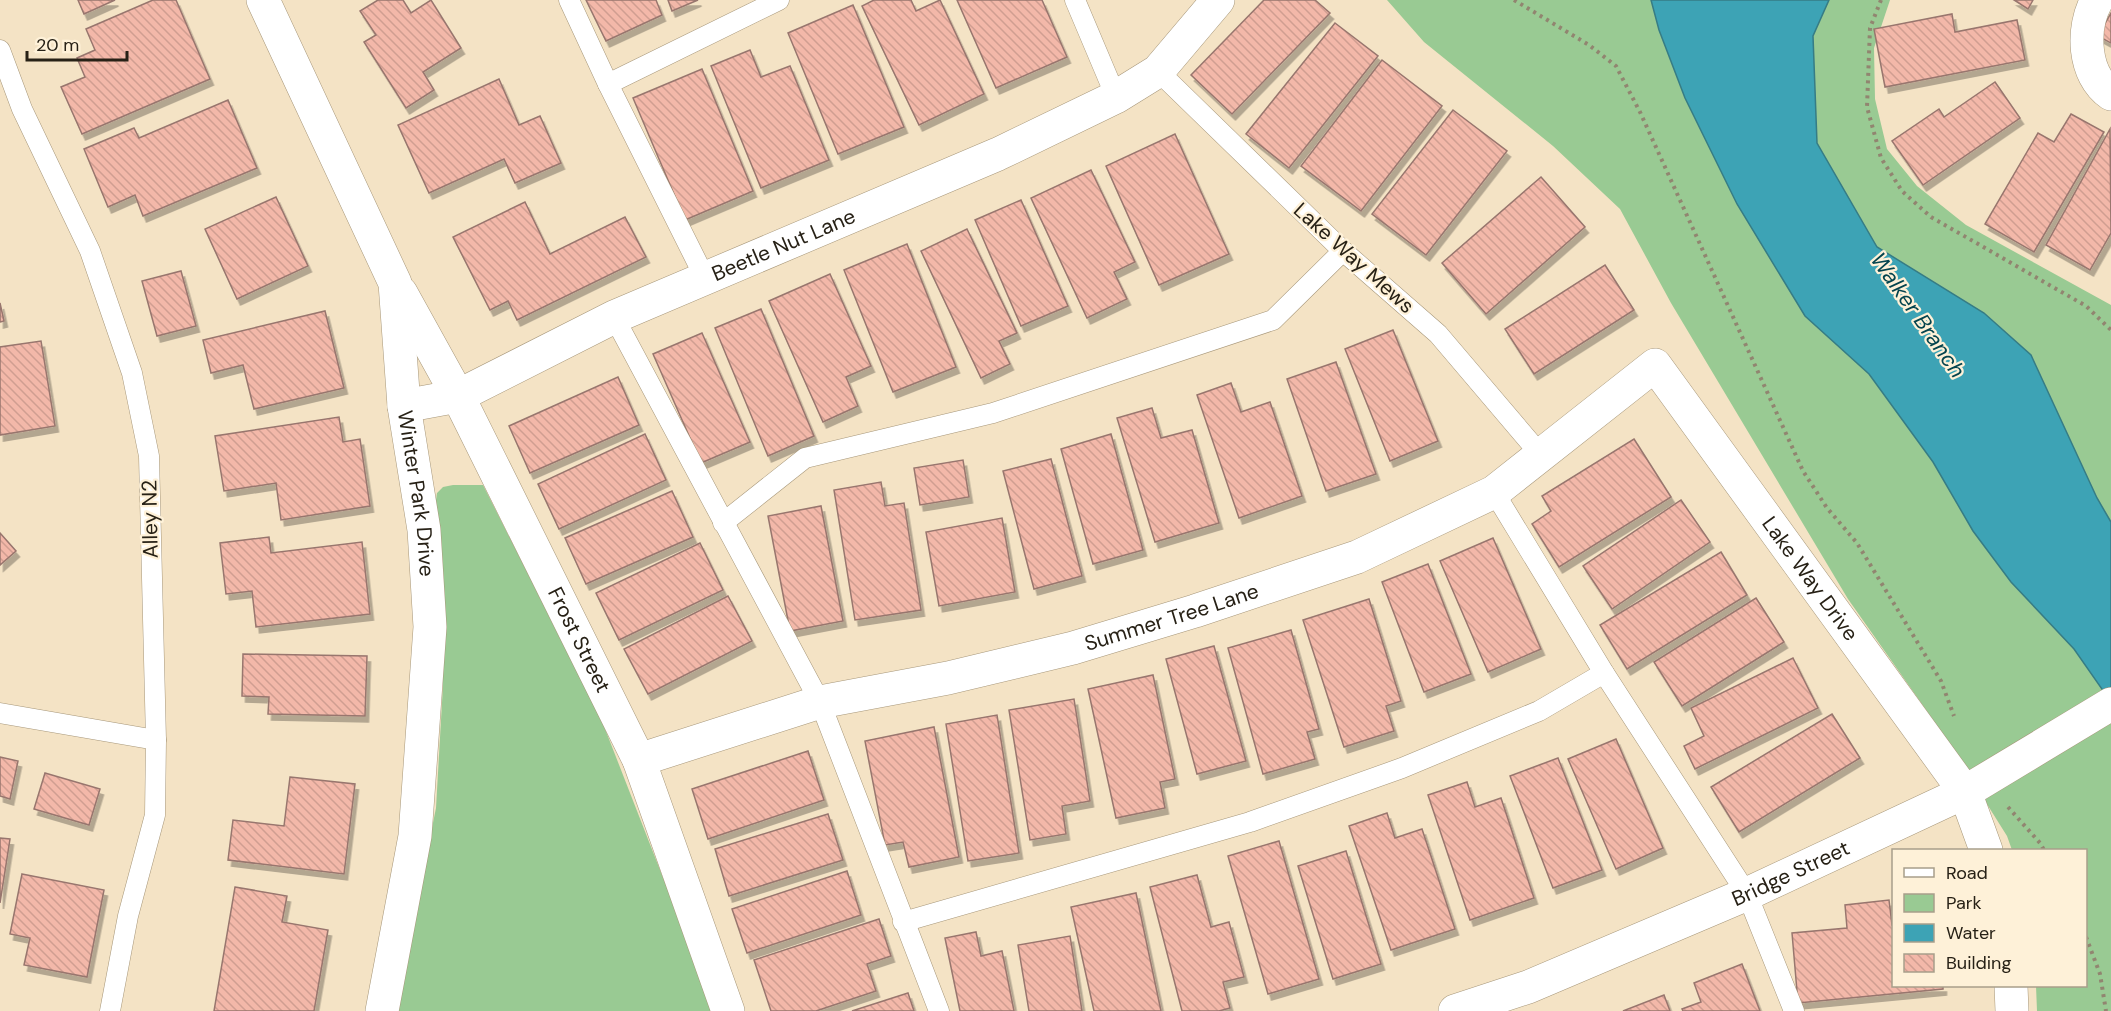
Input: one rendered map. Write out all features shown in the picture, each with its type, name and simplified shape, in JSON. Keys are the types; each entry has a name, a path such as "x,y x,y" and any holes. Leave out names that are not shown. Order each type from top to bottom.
{"street":[{"name":"Beetle Nut Lane","path":"404,406 458,396 614,317 998,154 1116,97 1158,71 1218,0"},
{"path":"2097,0 2089,19 2087,48 2096,79 2111,94"},
{"name":"Winter Park Drive","path":"271,3 395,283 404,406 424,530 430,627 415,836 382,1011"},
{"name":"Frost Street","path":"395,283 458,396 639,760 728,1011"},
{"name":"Summer Tree Lane","path":"639,760 820,702 948,678 1073,648 1195,611 1357,557 1494,492 1655,365"},
{"name":"Lake Way Drive","path":"1655,365 1965,792 1986,849"},
{"name":"Bridge Street","path":"1455,1011 1528,987 1747,894 1965,792 2111,704"},
{"path":"2011,987 2012,1011"}],"lane":[{"path":"570,0 608,84 705,278"},
{"path":"608,84 779,0"},
{"path":"1075,0 1116,97"},
{"name":"Alley N2","path":"0,50 22,109 90,251 132,373 149,456 156,740 155,815 128,916 110,1011"},
{"name":"Lake Way Mews","path":"1158,71 1343,251 1438,334 1540,454"},
{"path":"723,523 805,458 993,412 1273,320 1343,251"},
{"path":"614,317 820,702 939,1011"},
{"path":"1494,492 1604,673 1747,894 1794,1011"},
{"path":"903,922 1250,822 1391,772 1539,711 1604,673"},
{"path":"0,713 156,740"}],"path":[{"path":"1514,0 1589,45 1616,66 1640,112 1803,471 1827,508 1857,543 1941,681 1956,720"},
{"path":"1881,0 1870,28 1867,106 1881,158 1902,191 1931,217 2086,306 2111,330"},
{"path":"2003,801 2043,849"},
{"path":"2087,942 2100,974 2106,1011"}],"green space":[{"path":"1387,0 1890,0 1874,48 1875,99 1887,149 1917,186 1966,225 2111,305 2111,1011 2037,1011 2036,987 2087,987 2087,849 2012,849 2007,836 1943,734 1848,599 1671,303 1620,209 1553,146 1424,42"},
{"path":"483,485 600,716 713,1011 395,1011 436,808 443,685 440,536 435,507 437,493 443,487"}],"water":[{"name":"Walker Branch","path":"1651,0 1829,0 1813,36 1817,143 1877,247 1984,313 2031,355 2097,498 2111,522 2111,702 2074,649 2011,582 1973,531 1933,462 1869,374 1805,316 1737,204 1685,98 1659,30"}],"building":[{"path":"78,0 115,0 84,14"},
{"path":"153,0 176,0 210,79 82,134 61,87 85,77 77,58 95,50 86,29"},
{"path":"378,0 403,0 411,13 431,0 461,48 423,72 434,90 406,108 364,42 376,35 360,11"},
{"path":"586,0 656,0 662,15 606,41"},
{"path":"668,0 698,0 672,11"},
{"path":"874,0 911,0 916,11 940,0 984,94 919,125 862,6"},
{"path":"957,0 1042,0 1067,57 996,88"},
{"path":"1264,0 1315,0 1330,13 1232,114 1191,75"},
{"path":"2014,0 2033,0 2028,9"},
{"path":"853,5 904,127 838,154 788,33"},
{"path":"2111,13 2111,43 2098,36"},
{"path":"1952,14 1955,32 2017,20 2025,60 1885,87 1874,29"},
{"path":"1335,23 1378,56 1289,168 1246,134"},
{"path":"750,50 761,77 790,66 829,160 761,188 711,66"},
{"path":"1382,60 1442,106 1361,211 1301,166"},
{"path":"702,69 753,191 685,220 633,98"},
{"path":"499,79 519,125 540,116 561,163 515,183 504,159 429,193 398,125"},
{"path":"1995,82 2020,118 1923,185 1892,141 1939,109 1944,117"},
{"path":"228,100 257,168 143,216 135,195 108,207 84,149 134,128 139,138"},
{"path":"1453,110 1507,151 1426,255 1372,214"},
{"path":"2071,114 2104,132 2034,252 1985,224 2038,133 2054,142"},
{"path":"2110,129 2111,233 2090,270 2046,245"},
{"path":"1175,134 1229,254 1159,285 1106,166"},
{"path":"1091,170 1135,262 1114,272 1127,299 1087,318 1031,198"},
{"path":"1541,177 1585,227 1486,314 1442,263"},
{"path":"276,197 308,266 237,299 205,229"},
{"path":"1021,200 1068,306 1021,326 975,220"},
{"path":"525,202 550,254 625,217 646,257 517,320 508,301 490,310 453,237"},
{"path":"967,229 1017,333 999,341 1010,364 981,378 921,251"},
{"path":"907,244 956,367 893,392 844,270"},
{"path":"1605,265 1634,310 1534,374 1505,329"},
{"path":"181,271 196,326 157,336 142,281"},
{"path":"830,274 871,366 846,377 858,406 823,422 769,301"},
{"path":"0,303 4,321 0,322"},
{"path":"761,309 814,436 768,456 715,328"},
{"path":"325,311 344,388 254,409 243,365 211,373 203,340"},
{"path":"1393,330 1438,441 1390,461 1345,349"},
{"path":"702,333 750,442 701,463 653,354"},
{"path":"41,341 55,426 0,435 0,347"},
{"path":"1336,362 1376,474 1326,491 1287,379"},
{"path":"618,377 639,425 530,473 509,426"},
{"path":"1231,383 1241,412 1270,402 1302,496 1239,518 1197,395"},
{"path":"1152,408 1161,438 1192,430 1219,523 1155,542 1117,418"},
{"path":"339,417 343,442 360,439 370,506 281,520 276,483 224,491 215,436"},
{"path":"645,434 666,480 559,529 538,484"},
{"path":"1111,434 1143,550 1093,564 1061,449"},
{"path":"1634,439 1671,497 1559,567 1532,524 1551,511 1542,496"},
{"path":"1051,459 1082,576 1034,589 1003,471"},
{"path":"963,460 969,497 920,505 914,468"},
{"path":"881,482 885,506 904,503 921,610 855,620 834,490"},
{"path":"672,491 693,537 586,584 565,538"},
{"path":"1681,500 1710,542 1612,609 1583,566"},
{"path":"821,506 843,621 790,631 768,516"},
{"path":"1002,518 1015,592 939,606 926,532"},
{"path":"0,533 16,551 0,565"},
{"path":"269,537 271,553 362,542 370,614 256,627 252,591 226,594 220,543"},
{"path":"1493,538 1541,649 1488,672 1440,561"},
{"path":"700,543 723,590 619,640 596,593"},
{"path":"1721,552 1747,595 1627,669 1600,625"},
{"path":"1428,564 1471,674 1424,692 1382,582"},
{"path":"728,596 752,641 648,694 624,649"},
{"path":"1756,598 1784,642 1682,706 1654,662"},
{"path":"1369,599 1401,701 1386,706 1394,731 1344,747 1303,620"},
{"path":"1291,630 1319,729 1307,732 1315,759 1263,774 1228,648"},
{"path":"1214,646 1246,761 1197,774 1166,659"},
{"path":"243,654 367,656 365,716 268,714 269,697 242,696"},
{"path":"1793,658 1818,708 1695,769 1684,746 1704,736 1691,708"},
{"path":"1153,675 1175,779 1160,782 1165,808 1116,818 1088,689"},
{"path":"1074,699 1090,801 1062,806 1066,834 1030,840 1009,710"},
{"path":"1832,714 1860,758 1739,832 1711,787"},
{"path":"997,715 1019,853 968,861 946,724"},
{"path":"934,727 959,857 909,867 903,842 885,845 865,741"},
{"path":"1616,739 1663,848 1616,869 1568,759"},
{"path":"808,751 824,800 708,839 692,789"},
{"path":"0,757 18,761 10,799 0,796"},
{"path":"1558,758 1602,870 1553,888 1510,776"},
{"path":"45,773 100,789 89,825 34,809"},
{"path":"290,777 355,784 344,874 228,860 233,820 284,826"},
{"path":"1467,782 1475,807 1501,798 1534,898 1470,920 1428,795"},
{"path":"1387,813 1395,838 1422,829 1455,929 1391,950 1349,826"},
{"path":"828,814 843,860 729,896 715,849"},
{"path":"0,838 10,839 0,903"},
{"path":"1279,841 1319,979 1268,994 1228,856"},
{"path":"1346,851 1381,964 1333,979 1298,866"},
{"path":"847,871 861,915 747,953 732,909"},
{"path":"22,874 104,890 87,977 24,965 30,938 10,934"},
{"path":"1197,875 1211,927 1229,922 1244,977 1223,982 1230,1008 1219,1011 1182,1011 1150,887"},
{"path":"235,887 287,896 282,922 328,930 314,1011 214,1011"},
{"path":"1136,893 1161,1011 1094,1011 1071,907"},
{"path":"1889,900 1892,925 1892,987 1943,987 1943,989 1798,1003 1792,933 1847,928 1845,905"},
{"path":"879,919 891,956 867,964 876,991 816,1011 771,1011 754,960"},
{"path":"976,932 981,956 1002,951 1014,1011 960,1011 945,938"},
{"path":"1070,936 1082,1011 1029,1011 1018,945"},
{"path":"1742,964 1760,1011 1683,1011 1682,1009 1701,1002 1694,983"},
{"path":"908,993 914,1011 852,1011"},
{"path":"1664,995 1670,1011 1623,1011"}]}
